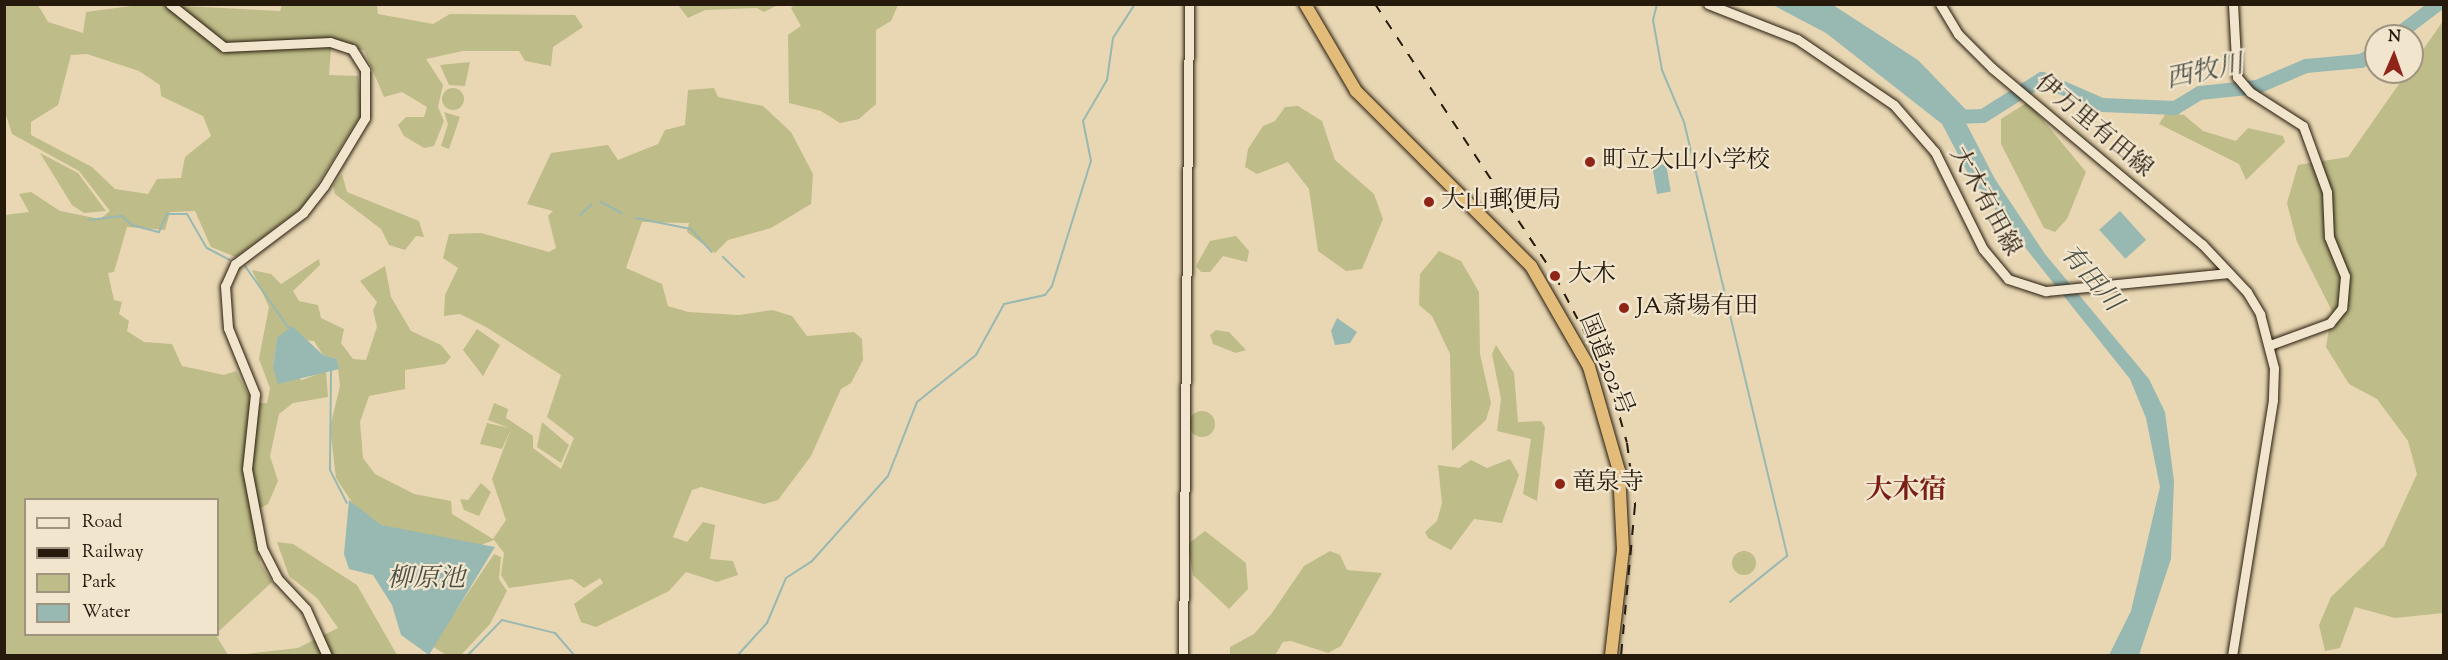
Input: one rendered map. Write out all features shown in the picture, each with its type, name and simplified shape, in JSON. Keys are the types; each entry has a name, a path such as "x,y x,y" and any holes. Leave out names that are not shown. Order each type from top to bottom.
{"highway":[{"name":"国道202号","path":"1305,4 1337,68 1371,108 1531,266 1589,367 1619,471 1623,550 1611,656"}],"main road":[{"path":"170,4 224,47 330,42 352,49 365,70 365,118 324,186 303,213 235,264 225,286 228,328 255,394 247,469 262,548 277,578 306,609 327,656"},
{"path":"1183,656 1189,4"},
{"name":"大木有田線","path":"1708,4 1797,39 1894,105 1952,179 1995,268 2025,286 2046,291 2229,273"},
{"name":"伊万里有田線","path":"1940,4 1958,34 2011,84 2229,273"},
{"path":"2233,4 2234,65 2241,83 2250,92 2302,126 2327,192 2329,237 2346,285 2342,308 2330,323 2270,345"},
{"path":"2229,273 2247,292 2270,345 2273,400 2232,656"}],"green space":[{"path":"146,4 280,11 282,5 377,5 378,14 433,24 450,14 575,15 583,27 553,47 551,66 525,61 519,51 463,51 426,59 443,85 438,107 444,121 434,146 424,148 404,136 398,125 406,117 424,117 427,107 402,92 384,97 364,50 331,49 329,75 358,76 362,113 304,206 236,257 211,247 195,211 170,212 165,230 127,227 114,272 108,273 114,300 122,302 119,314 129,321 127,331 144,342 172,344 182,366 224,375 236,371 253,403 267,403 270,388 259,359 269,307 252,270 271,274 281,284 319,259 320,265 293,291 299,301 318,305 321,318 344,329 341,343 353,359 366,360 377,327 373,310 377,302 360,281 385,266 391,297 411,331 441,345 451,357 445,364 405,370 405,389 369,396 360,422 363,458 375,474 414,494 451,501 452,514 493,539 506,520 492,479 511,429 502,449 480,444 487,423 509,428 488,420 494,403 508,409 506,418 533,436 533,448 561,469 574,438 547,417 561,375 486,327 460,314 444,316 445,295 458,268 443,258 449,234 481,233 549,252 556,248 548,216 553,211 527,204 551,153 608,145 618,160 658,144 665,130 685,125 688,90 714,88 718,97 763,106 791,132 813,174 811,204 771,228 728,240 715,253 687,232 689,223 642,222 626,268 662,284 668,306 688,312 739,315 772,310 792,316 807,336 854,332 862,339 863,360 851,383 841,389 811,456 778,500 764,504 701,487 692,490 673,537 687,542 703,522 715,525 710,559 733,561 738,575 717,582 686,572 669,591 596,627 581,622 574,604 603,583 600,578 584,588 572,579 509,588 501,575 504,553 494,540 478,546 450,543 381,525 359,513 336,478 330,427 340,386 337,359 323,355 314,341 277,338 273,367 302,380 326,371 328,397 293,403 279,414 270,456 278,481 268,504 252,513 260,563 272,582 219,631 219,498 24,498 24,636 217,636 228,655 5,655 5,215 29,212 19,194 31,192 60,211 100,219 110,211 79,171 12,134 5,112 5,5 38,5 48,22 83,33 86,12","holes":["87,54 139,71 160,85 161,96 203,116 211,136 185,157 181,178 157,179 148,194 115,189 92,167 31,135 31,122 58,105 71,55"]},
{"path":"795,4 898,5 891,21 876,30 876,104 859,119 840,123 821,111 789,103 788,35 801,26 791,8"},
{"path":"678,5 778,5 764,12 757,8 705,10 688,18"},
{"path":"2443,21 2443,613 2395,618 2355,607 2340,648 2325,651 2319,625 2331,597 2384,546 2417,474 2408,441 2377,399 2349,384 2326,347 2332,311 2297,242 2287,203 2298,165 2348,157 2399,84 2424,84 2424,48"},
{"path":"470,62 465,86 449,85 440,65"},
{"path":"453,88 461,91 464,99 461,107 453,110 445,107 442,99 445,91"},
{"path":"2028,102 2086,172 2067,219 2055,232 2044,228 2001,144 2001,119"},
{"path":"1298,106 1322,121 1335,160 1374,194 1383,219 1362,269 1346,271 1318,251 1309,189 1288,162 1257,174 1245,167 1248,149 1263,126 1275,121 1285,107"},
{"path":"444,112 460,117 449,149 441,146 448,124"},
{"path":"2166,113 2184,115 2203,131 2236,141 2248,128 2283,136 2285,142 2246,180 2239,164 2159,124"},
{"path":"40,153 78,173 106,211 84,213 72,205"},
{"path":"342,174 347,192 419,221 424,237 416,236 405,250 389,245 381,229 335,194 333,186"},
{"path":"1236,236 1249,251 1247,262 1223,256 1210,272 1201,272 1196,266 1210,241"},
{"path":"1439,251 1461,261 1479,292 1480,354 1491,403 1486,420 1452,451 1450,354 1432,316 1419,305 1420,274"},
{"path":"477,329 500,345 483,376 463,350"},
{"path":"1216,330 1229,332 1246,350 1236,353 1213,344 1210,335"},
{"path":"1496,345 1514,373 1518,422 1541,421 1545,427 1537,501 1523,494 1531,439 1497,431 1501,399 1492,354"},
{"path":"1202,411 1211,415 1215,424 1211,433 1202,437 1193,433 1189,424 1193,415"},
{"path":"542,422 569,445 561,463 537,447"},
{"path":"1510,459 1519,475 1502,523 1474,519 1451,550 1428,538 1425,532 1437,521 1442,503 1438,465 1459,468 1471,460 1487,468"},
{"path":"481,483 491,492 479,516 464,510 460,499 468,500"},
{"path":"1205,531 1246,563 1248,589 1229,609 1193,575 1188,544"},
{"path":"277,542 293,544 357,585 397,655 229,656 298,648 338,628 317,598 289,576"},
{"path":"1330,551 1340,555 1347,570 1382,573 1341,646 1328,653 1291,641 1283,642 1275,655 1230,655 1230,647 1254,634 1272,613 1304,566"},
{"path":"1744,551 1753,554 1756,563 1753,572 1744,575 1735,572 1732,563 1735,554"},
{"path":"494,554 501,557 499,579 507,591 490,624 461,655 446,655 432,646"}],"water":[{"path":"1773,5 1833,5 1918,60 1972,116 1966,123 1995,179 2045,254 2149,379 2165,412 2174,481 2171,559 2139,655 2109,655 2131,611 2160,487 2146,418 2130,379 1972,181 1942,124 1826,33"},
{"path":"1666,164 1671,192 1657,194 1652,166"},
{"path":"2120,211 2146,240 2125,259 2099,230"},
{"path":"1337,318 1357,332 1350,343 1335,345 1331,331"},
{"path":"292,326 323,355 337,359 339,369 278,384 273,367 277,338"},
{"name":"柳原池","path":"349,500 381,525 495,547 429,655 401,635 392,605 373,575 349,569 344,554"}],"waterway":[{"path":"737,656 767,623 786,578 812,561 888,476 917,402 976,355 1004,304 1045,295 1052,286 1091,161 1083,121 1107,80 1113,38 1135,4"},
{"path":"1657,4 1653,20 1662,70 1684,122 1787,556 1730,602"},
{"name":"西牧川","path":"2412,24 2438,4"},
{"name":"西牧川","path":"1955,117 1983,116 2042,79 2102,105 2175,108 2200,93 2257,87 2306,66 2364,59"},
{"path":"601,202 622,213"},
{"path":"580,215 592,204"},
{"path":"89,220 122,216 132,225 159,232 167,214 187,214 207,248 230,260"},
{"path":"636,218 691,229 712,252"},
{"path":"723,257 744,277"},
{"path":"245,266 288,327"},
{"path":"331,371 330,470 347,503"},
{"path":"467,656 502,620 555,633 575,656"}],"railway":[{"path":"1375,4 1555,276 1609,379 1627,443 1635,505 1621,656"}],"place":[{"name":"町立大山小学校","path":"1590,162"},
{"name":"大山郵便局","path":"1429,202"},
{"name":"大木","path":"1555,276"},
{"name":"JA斎場有田","path":"1624,308"},
{"name":"竜泉寺","path":"1560,484"}],"district":[{"name":"大木宿","path":"1906,492"}],"water label":[{"name":"有田川","path":"2090,279"}]}
